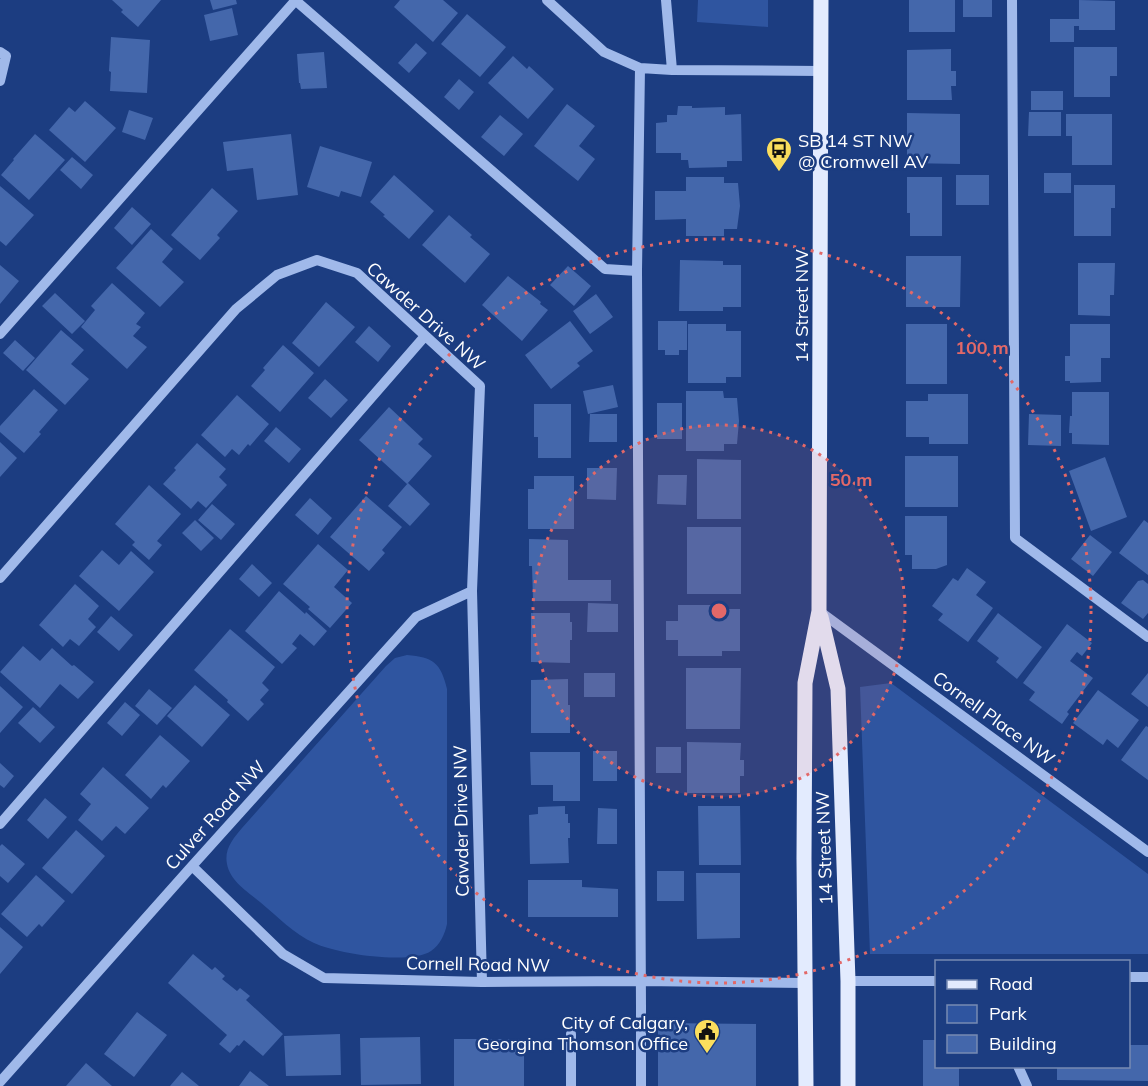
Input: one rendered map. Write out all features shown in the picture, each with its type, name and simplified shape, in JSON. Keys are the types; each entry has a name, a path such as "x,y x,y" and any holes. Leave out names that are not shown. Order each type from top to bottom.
{"main road":[{"name":"14 Street NW","path":"806,1086 805,683 819,611 821,0"},
{"name":"14 Street NW","path":"819,611 838,689 848,981 848,1086"}],"street":[{"path":"0,334 295,0 605,269 637,271"},
{"path":"546,0 604,52 640,68 821,71"},
{"path":"666,0 672,70"},
{"path":"1012,0 1015,538 1148,637"},
{"path":"0,52 6,56 0,81"},
{"path":"640,68 637,271 641,1086"},
{"name":"Cawder Drive NW","path":"0,578 236,309 277,275 317,260 357,273 480,386 472,591 482,982"},
{"path":"0,824 425,336"},
{"name":"Culver Road NW","path":"0,1082 416,617 472,591"},
{"name":"Cornell Place NW","path":"819,611 1148,851"},
{"name":"Cornell Road NW","path":"192,866 283,954 324,978 482,982 806,983"},
{"path":"1130,977 1148,977"},
{"path":"848,981 935,981"},
{"path":"571,1034 571,1086"},
{"path":"1019,1068 1027,1086"}],"green space":[{"path":"698,0 768,0 768,27 697,22"},
{"path":"407,655 430,660 439,667 447,689 447,924 437,946 421,955 391,958 339,951 314,943 300,935 245,890 229,870 226,859 228,849 242,828 386,666 395,658"},
{"path":"891,683 1148,874 1148,954 870,954 860,687"}],"building":[{"path":"112,0 161,0 138,27 121,12 123,10"},
{"path":"210,0 236,0 237,4 213,10"},
{"path":"400,0 443,0 458,13 433,42 394,7"},
{"path":"909,0 955,0 955,32 909,32"},
{"path":"963,0 992,0 992,17 963,17"},
{"path":"1079,0 1115,1 1115,30 1079,30 1079,26 1074,26 1074,42 1050,42 1050,19 1079,19"},
{"path":"232,8 238,35 210,41 204,15"},
{"path":"467,14 506,47 480,77 441,44"},
{"path":"111,37 150,40 147,93 110,91"},
{"path":"416,43 427,53 409,73 398,63"},
{"path":"1074,47 1117,47 1117,76 1110,76 1110,97 1074,97"},
{"path":"951,49 951,71 956,71 956,86 951,86 952,100 907,100 907,50"},
{"path":"324,52 327,88 301,89 297,54"},
{"path":"513,56 527,69 529,66 554,89 528,119 488,83"},
{"path":"459,79 474,92 459,110 444,97"},
{"path":"1031,91 1063,91 1063,110 1031,110"},
{"path":"85,101 116,128 85,162 49,130 69,107 75,112"},
{"path":"567,104 595,126 579,146 595,159 578,181 534,146"},
{"path":"678,106 725,107 725,115 741,114 742,161 727,161 727,167 689,168 688,160 681,160 681,153 656,153 656,123 667,122 667,115 677,115"},
{"path":"129,110 153,118 145,140 122,132"},
{"path":"1029,112 1061,112 1061,136 1028,136"},
{"path":"907,113 960,114 960,164 907,163"},
{"path":"1066,114 1112,114 1112,165 1072,165 1072,136 1066,136"},
{"path":"500,115 523,134 504,156 481,137"},
{"path":"35,134 65,160 29,200 1,175"},
{"path":"291,134 298,195 257,200 253,168 227,171 223,142"},
{"path":"320,146 372,162 361,197 341,191 339,197 307,187"},
{"path":"72,157 93,175 81,189 60,170"},
{"path":"1044,173 1071,173 1071,193 1044,193"},
{"path":"394,175 434,211 409,239 370,202"},
{"path":"956,175 989,175 989,205 956,205"},
{"path":"686,177 724,177 724,183 738,183 740,206 737,229 724,229 724,236 686,236 686,219 655,220 655,191 686,191"},
{"path":"907,177 942,177 942,236 910,236 910,213 907,213"},
{"path":"1074,185 1115,185 1115,208 1111,208 1111,236 1074,236"},
{"path":"0,186 34,215 6,246 0,241"},
{"path":"212,188 238,211 217,235 220,238 200,260 171,235"},
{"path":"132,207 151,224 132,245 114,228"},
{"path":"449,215 490,254 465,283 422,245"},
{"path":"151,229 173,249 162,262 184,282 160,307 116,268"},
{"path":"906,256 961,256 960,307 906,307"},
{"path":"680,260 723,261 723,265 741,265 741,307 723,307 723,311 679,311"},
{"path":"1078,263 1115,263 1114,295 1110,295 1110,316 1078,315"},
{"path":"0,265 19,281 0,304"},
{"path":"568,266 591,286 574,306 550,285"},
{"path":"508,276 548,310 522,341 482,305"},
{"path":"112,283 145,313 136,324 141,327 133,336 147,347 127,369 81,327 95,310 91,306"},
{"path":"55,293 85,321 72,334 42,306"},
{"path":"596,294 613,317 590,334 573,311"},
{"path":"326,302 355,327 319,367 292,343"},
{"path":"570,321 593,351 577,363 580,366 551,389 525,355"},
{"path":"658,321 687,321 687,350 679,350 679,355 665,355 665,350 658,350"},
{"path":"688,324 726,324 726,331 741,331 741,377 726,377 726,383 688,383"},
{"path":"906,324 947,324 947,384 906,384"},
{"path":"1070,324 1110,324 1110,358 1101,358 1101,382 1070,383 1070,381 1065,381 1065,356 1070,356"},
{"path":"369,326 391,346 378,362 355,342"},
{"path":"61,330 84,350 71,364 89,379 65,405 26,370"},
{"path":"15,340 35,358 23,371 3,353"},
{"path":"283,345 314,373 280,412 251,386"},
{"path":"325,379 348,400 331,418 308,398"},
{"path":"613,385 618,407 588,414 583,391"},
{"path":"34,389 58,410 24,453 0,432 0,426"},
{"path":"686,391 723,391 724,398 737,398 739,421 737,444 724,444 724,451 686,451"},
{"path":"1072,392 1109,392 1109,445 1072,444 1072,433 1069,433"},
{"path":"928,394 968,394 968,444 929,444 929,437 906,437 906,401 928,401"},
{"path":"237,395 269,424 239,455 232,449 225,457 201,435"},
{"path":"657,403 682,403 682,439 657,439"},
{"path":"534,404 571,404 571,458 538,458 538,437 534,437"},
{"path":"389,407 423,439 418,444 432,456 407,484 359,440"},
{"path":"590,414 617,414 617,442 589,442"},
{"path":"1029,414 1061,415 1061,446 1028,445"},
{"path":"276,427 301,449 289,463 264,441"},
{"path":"0,442 17,458 0,477"},
{"path":"197,443 226,469 219,477 227,485 206,508 198,501 191,509 163,484"},
{"path":"905,456 958,456 958,507 905,507"},
{"path":"1105,457 1127,517 1091,531 1069,471"},
{"path":"697,459 741,460 741,519 697,519"},
{"path":"587,468 617,468 616,500 587,499"},
{"path":"658,475 687,475 686,505 657,504"},
{"path":"534,476 574,476 574,529 528,529 528,489 534,489"},
{"path":"408,483 430,504 410,526 388,506"},
{"path":"149,485 181,514 157,541 162,545 149,560 132,545 135,542 115,524"},
{"path":"366,496 402,527 382,550 385,553 369,571 330,537"},
{"path":"310,498 332,518 318,535 295,515"},
{"path":"212,504 235,524 221,540 198,520"},
{"path":"905,516 947,516 947,565 936,569 912,569 912,555 905,555"},
{"path":"195,520 214,538 201,551 182,533"},
{"path":"1144,520 1148,523 1148,575 1119,553"},
{"path":"687,527 741,527 741,594 687,594"},
{"path":"1090,535 1112,552 1093,576 1071,559"},
{"path":"529,539 568,540 568,580 611,580 611,601 533,601"},
{"path":"318,544 348,570 334,587 352,603 330,628 283,584"},
{"path":"102,550 119,565 131,551 154,572 119,611 79,576"},
{"path":"252,564 272,583 259,597 239,579"},
{"path":"967,568 986,582 976,595 993,608 968,642 938,620 943,614 932,606 953,578 958,581"},
{"path":"1143,580 1148,584 1148,613 1143,619 1121,603 1138,581"},
{"path":"75,584 99,606 88,619 96,627 79,646 70,639 63,647 39,625"},
{"path":"279,591 327,631 314,646 300,634 292,644 297,648 282,664 245,631"},
{"path":"588,603 618,604 618,632 587,632"},
{"path":"678,605 722,605 722,609 740,609 740,651 722,651 722,656 678,656 678,640 666,640 666,621 678,621"},
{"path":"531,613 570,613 572,640 570,640 570,663 531,662"},
{"path":"998,613 1042,647 1017,679 996,662 999,658 977,641"},
{"path":"111,616 133,635 119,651 97,632"},
{"path":"1067,624 1092,643 1082,656 1077,652 1070,661 1093,678 1067,712 1069,714 1062,724 1029,700 1035,692 1023,683"},
{"path":"230,629 275,667 262,683 269,690 260,700 264,704 248,721 194,670"},
{"path":"23,646 40,661 52,648 94,682 78,699 60,684 40,708 0,672"},
{"path":"686,668 741,668 740,729 686,729"},
{"path":"584,673 615,673 615,697 584,697"},
{"path":"1148,673 1148,707 1131,694"},
{"path":"568,679 570,733 531,733 531,680"},
{"path":"195,685 230,715 202,747 167,716"},
{"path":"0,686 23,707 0,733"},
{"path":"149,689 172,708 157,725 135,706"},
{"path":"1098,690 1139,720 1118,748 1107,739 1103,745 1073,723"},
{"path":"125,702 140,715 122,736 107,723"},
{"path":"33,707 55,727 40,743 18,723"},
{"path":"1146,726 1148,727 1148,780 1121,760"},
{"path":"160,735 190,761 166,788 163,785 151,799 125,775"},
{"path":"687,742 741,743 740,760 744,760 744,776 740,776 740,793 687,793"},
{"path":"656,747 681,747 681,773 656,773"},
{"path":"593,751 617,751 617,781 593,781"},
{"path":"530,752 580,752 580,801 553,801 553,785 531,785"},
{"path":"0,763 14,776 4,788 0,785"},
{"path":"103,767 149,808 125,834 116,826 102,841 78,820 91,804 80,794"},
{"path":"45,798 67,817 48,839 27,820"},
{"path":"565,806 565,814 568,814 568,823 570,823 569,863 530,864 529,815 538,814 538,807"},
{"path":"698,806 740,806 741,865 699,865"},
{"path":"598,808 617,809 617,844 597,844"},
{"path":"76,830 105,856 72,894 42,868"},
{"path":"2,844 25,864 8,883 0,876 0,846"},
{"path":"657,871 684,871 684,901 657,901"},
{"path":"696,873 740,873 740,938 697,939"},
{"path":"36,875 65,901 42,927 39,924 27,937 1,914"},
{"path":"528,880 582,880 582,887 618,889 618,917 528,917"},
{"path":"0,927 23,947 0,974"},
{"path":"193,954 212,970 215,967 225,976 222,979 237,991 240,988 250,996 246,1000 283,1034 263,1056 244,1040 230,1053 219,1044 227,1035 168,983"},
{"path":"137,1012 167,1035 134,1077 104,1054"},
{"name":"City of Calgary, Georgina Thomson Office","path":"658,1023 756,1024 756,1086 658,1086"},
{"path":"340,1034 341,1075 286,1076 284,1036"},
{"path":"420,1037 421,1084 361,1085 360,1038"},
{"path":"454,1039 524,1039 524,1086 454,1086"},
{"path":"923,1040 935,1040 935,1068 959,1068 959,1086 923,1086"},
{"path":"1130,1045 1148,1045 1148,1081 1057,1080 1057,1068 1130,1068"},
{"path":"86,1063 112,1086 66,1086"},
{"path":"250,1071 269,1086 239,1086"},
{"path":"182,1072 199,1086 170,1086"}],"place":[{"name":"SB 14 ST NW @ Cromwell AV","path":"779,173"},
{"name":"City of Calgary, Georgina Thomson Office","path":"707,1055"}]}
